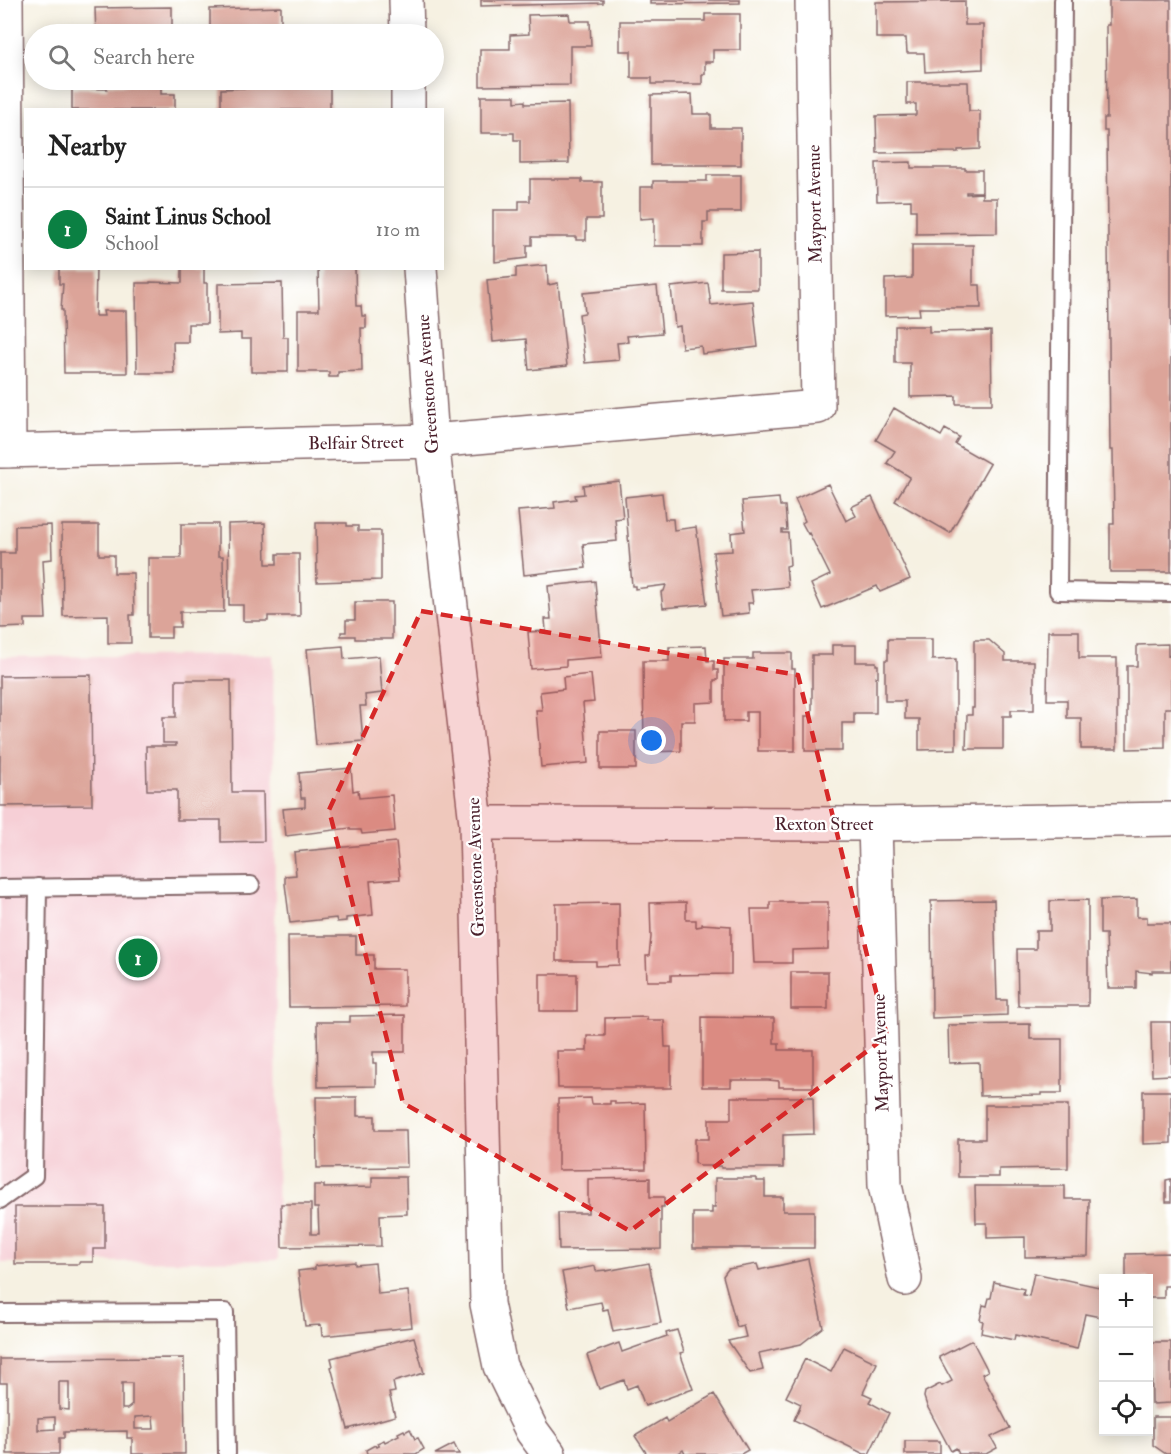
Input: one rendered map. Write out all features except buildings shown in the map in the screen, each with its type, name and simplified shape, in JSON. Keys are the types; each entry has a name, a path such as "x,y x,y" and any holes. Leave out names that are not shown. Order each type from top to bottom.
{"street":[{"path":"5,451 6,0"},
{"path":"406,0 406,24"},
{"name":"Mayport Avenue","path":"812,0 818,407"},
{"path":"408,90 408,108"},
{"name":"Greenstone Avenue","path":"420,270 432,441 476,823 487,1304 500,1366 532,1431 549,1454"},
{"name":"Belfair Street","path":"5,451 432,441 818,407"},
{"name":"Rexton Street","path":"476,823 875,824 1171,819"},
{"name":"Mayport Avenue","path":"875,824 885,1185 905,1279"}],"lane":[{"path":"1063,0 1058,591 1171,593"},
{"path":"0,888 251,885"},
{"path":"0,1200 34,1176 38,887"},
{"path":"0,1313 225,1312 227,1454"}],"highlighted area":[{"path":"421,611 798,675 887,1036 630,1231 403,1103 329,810"}],"shaded area":[{"path":"273,655 278,1260 0,1263 0,657"}],"place":[{"name":"Saint Linus School","path":"138,958"}]}
